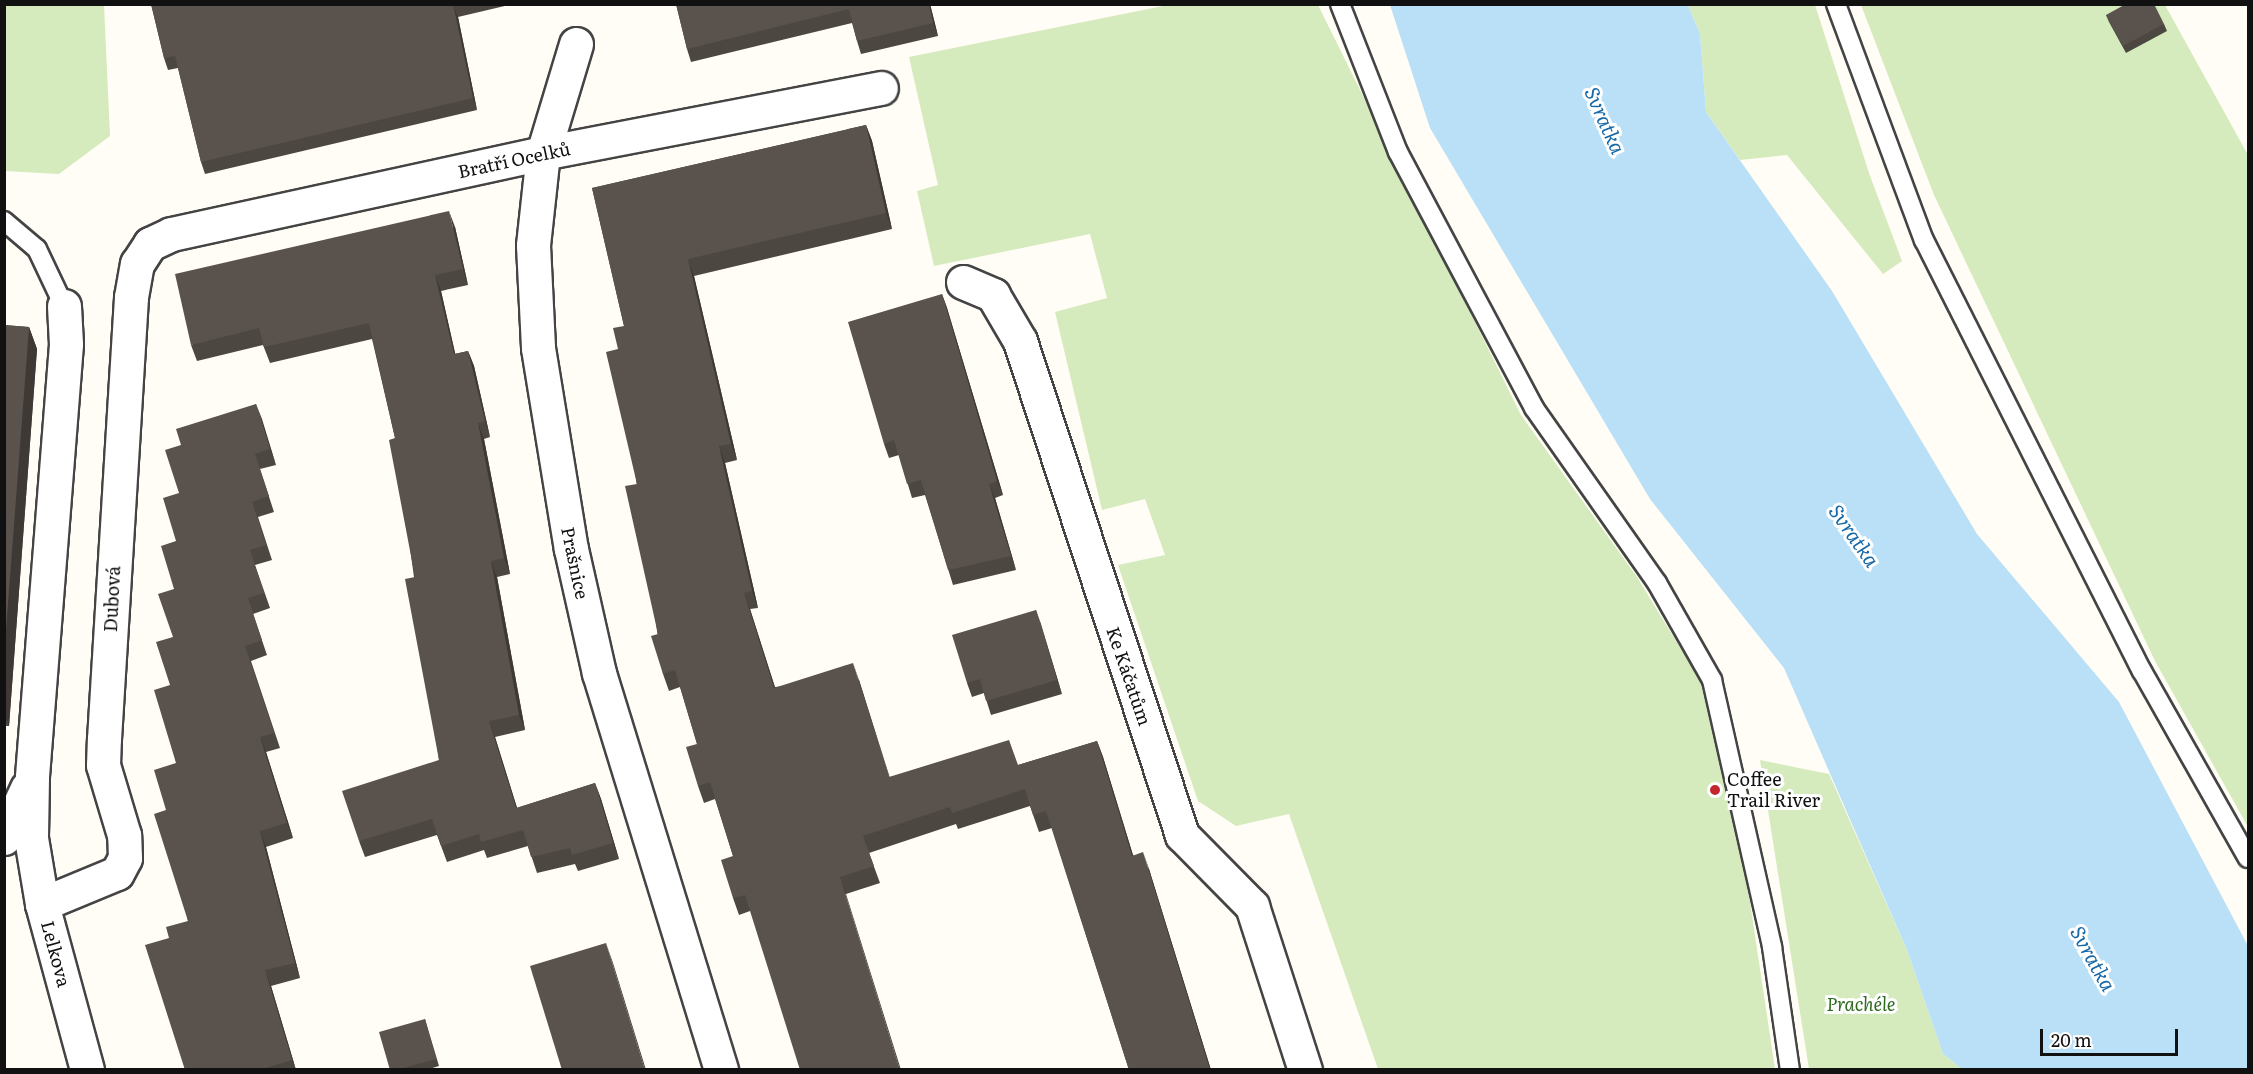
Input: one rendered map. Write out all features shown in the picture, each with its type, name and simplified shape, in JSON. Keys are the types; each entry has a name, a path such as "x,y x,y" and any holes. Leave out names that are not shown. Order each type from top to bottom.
{"street":[{"name":"Prašnice","path":"576,44 543,153 533,245 538,348 572,549 599,673 721,1070"},
{"name":"Bratří Ocelků","path":"150,244 171,234 543,153 881,88"},
{"name":"Dubová","path":"42,904 117,873 125,858 124,835 103,765 104,739 131,297 137,264 150,244"},
{"name":"Ke Káčatům","path":"963,282 993,294 1020,341 1182,835 1252,906 1305,1070"},
{"path":"18,838 32,778 66,344 64,306"},
{"name":"Lelkova","path":"18,838 42,904 87,1070"}],"lane":[{"path":"1340,4 1398,152 1534,408 1657,583 1712,681 1772,947 1790,1070"},
{"path":"1836,4 1924,240 2142,671 2248,858"},
{"path":"4,220 37,249 64,306"}],"green space":[{"path":"4,5 104,5 110,136 59,174 5,171"},
{"path":"1168,5 1318,5 1521,415 1637,577 1701,682 1727,785 1750,902 1775,1069 1378,1069 1289,814 1236,826 1198,801 1118,565 1165,555 1145,499 1102,510 1055,312 1107,298 1090,234 934,266 917,191 938,185 909,57"},
{"path":"1688,5 1815,5 1870,176 1902,261 1883,274 1787,155 1740,160 1706,112 1700,34"},
{"path":"1861,5 2165,5 2248,155 2248,827 2155,661 1934,195"},
{"name":"Prachéle","path":"1760,760 1829,774 1907,950 1943,1054 1962,1069 1809,1069"}],"water":[{"name":"Svratka","path":"1390,5 1688,5 1700,34 1706,112 1832,291 1977,534 2119,702 2248,946 2248,1069 1962,1069 1943,1054 1907,950 1784,668 1650,499 1430,128"}],"building":[{"path":"151,4 453,4 473,98 201,162 175,56 164,58"},
{"path":"676,4 929,4 933,23 857,41 849,9 687,49"},
{"path":"2126,4 2154,4 2164,24 2123,46 2106,15"},
{"path":"866,125 886,213 688,259 731,444 719,446 752,591 744,593 774,688 853,663 889,777 1009,740 1018,765 1097,741 1132,856 1143,852 1210,1070 1129,1070 1046,811 1033,815 1025,789 952,813 950,807 863,836 874,866 840,877 900,1070 800,1070 745,895 733,898 721,860 733,856 710,782 698,786 686,747 697,744 675,670 663,674 651,636 658,634 625,486 637,484 606,352 618,349 613,328 624,326 592,188"},
{"path":"449,211 463,269 435,275 454,354 468,351 485,421 478,423 504,558 491,561 519,715 489,721 516,808 595,783 613,843 572,855 570,848 531,857 523,830 481,842 479,834 441,846 432,819 359,841 342,791 439,760 405,579 415,577 389,440 395,438 369,323 264,347 259,328 191,345 175,274"},
{"path":"942,294 997,481 989,484 1011,556 948,570 921,480 907,484 894,440 884,444 848,322"},
{"path":"4,325 29,327 4,655"},
{"path":"256,404 270,449 255,454 269,496 252,502 266,545 250,550 264,593 248,598 262,640 245,646 274,733 260,737 287,823 260,831 295,963 265,970 292,1060 259,1070 185,1070 145,945 169,938 166,927 188,921 154,814 166,810 154,770 176,763 154,690 170,685 156,642 173,637 158,594 174,589 161,546 176,541 163,498 179,493 165,450 181,445 176,429"},
{"path":"1036,610 1057,680 986,701 980,679 967,683 952,635"},
{"path":"606,943 645,1070 562,1070 530,966"},
{"path":"425,1019 436,1059 390,1070 379,1032"}],"place":[{"name":"Coffee Trail River","path":"1715,790"}]}
